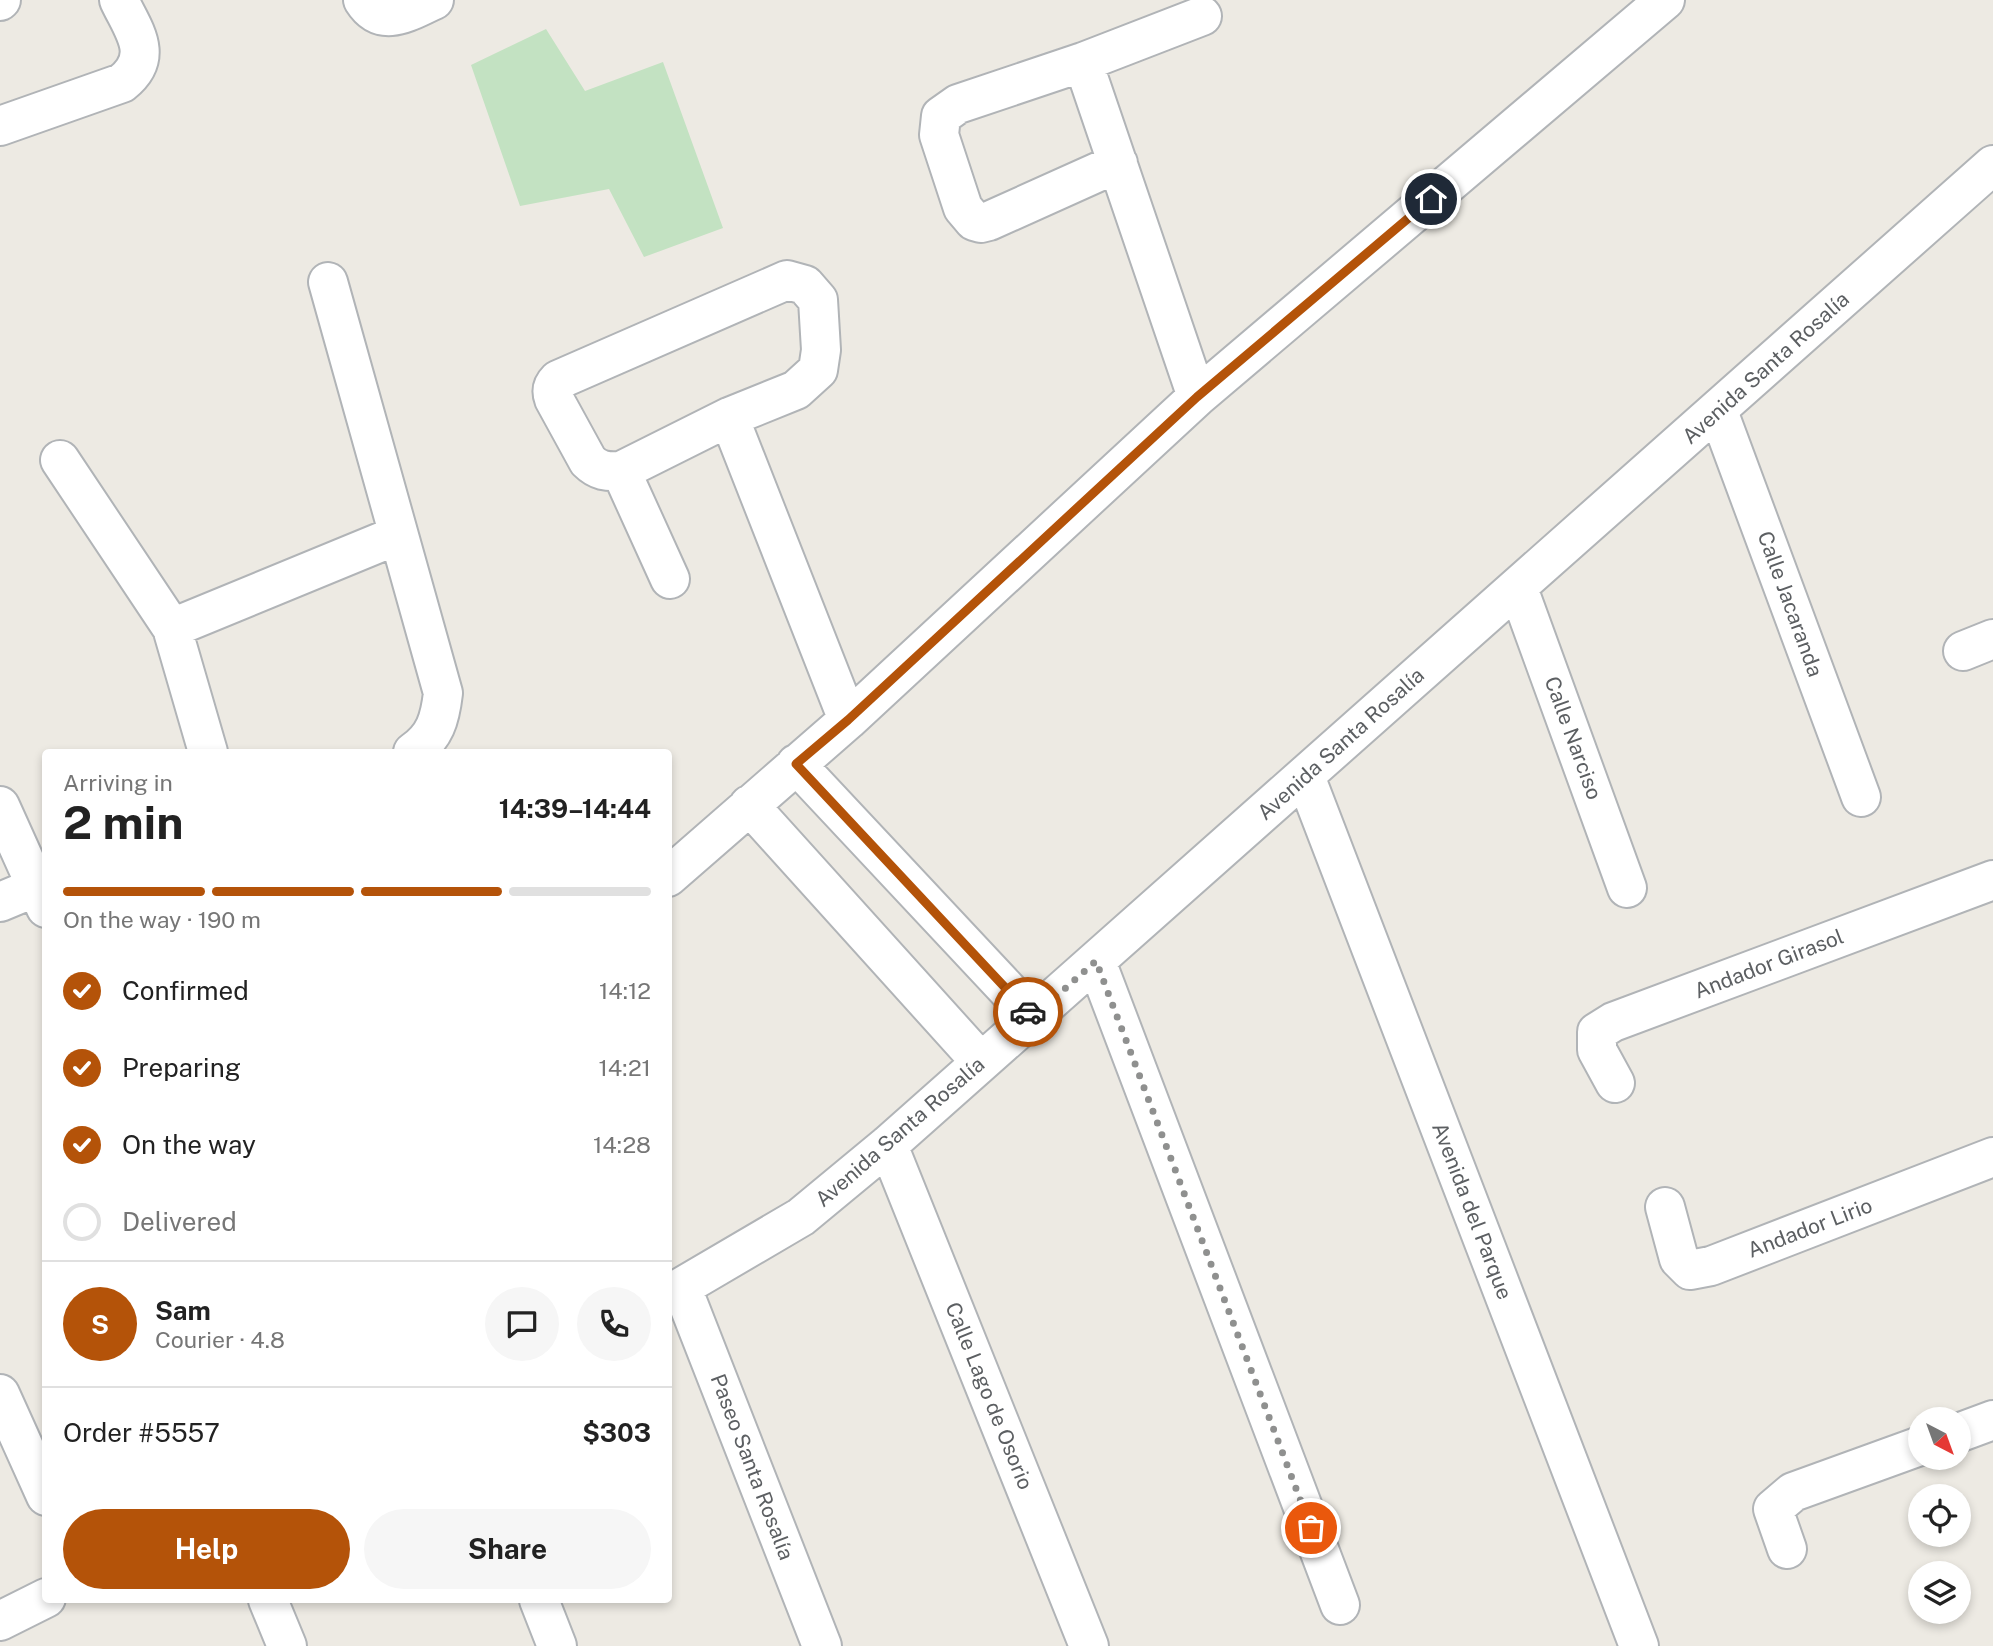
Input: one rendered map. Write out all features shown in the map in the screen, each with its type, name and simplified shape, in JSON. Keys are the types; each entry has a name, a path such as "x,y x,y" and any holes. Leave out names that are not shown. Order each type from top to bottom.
{"street":[{"path":"0,126 122,82 132,75 141,54 140,45 119,0"},
{"path":"363,0 375,14 386,17 397,16 434,0"},
{"path":"672,873 848,720 1197,397 1665,0"},
{"path":"1118,163 989,221 974,221 962,208 940,135 941,116 958,104 1083,62 1202,16"},
{"path":"1083,62 1197,397"},
{"name":"Avenida Santa Rosalía","path":"675,1292 801,1217 888,1145 1993,165"},
{"path":"787,280 805,285 818,300 821,350 818,370 796,390 729,416 621,471 608,472 595,468 588,461 552,393 558,380 787,280"},
{"path":"328,282 443,693 441,712 433,735 417,749"},
{"name":"Calle Jacaranda","path":"1718,411 1861,797"},
{"path":"729,416 848,720"},
{"path":"60,460 172,628 207,749"},
{"path":"621,471 670,579"},
{"path":"172,628 398,535"},
{"name":"Calle Narciso","path":"1518,587 1627,888"},
{"path":"796,764 1033,1017"},
{"name":"Avenida del Parque","path":"1305,776 1639,1646"},
{"path":"749,805 981,1062"},
{"path":"0,806 41,897 0,902"},
{"name":"Andador Girasol","path":"1615,1083 1597,1050 1597,1032 1613,1022 1993,880"},
{"path":"1096,961 1340,1605"},
{"name":"Calle Lago de Osorio","path":"888,1145 1089,1646"},
{"name":"Andador Lirio","path":"1665,1207 1679,1259 1690,1270 1711,1266 1993,1157"},
{"name":"Paseo Santa Rosalía","path":"675,1292 822,1646"},
{"path":"0,1394 42,1487"},
{"path":"1971,1428 1993,1420"},
{"path":"1787,1549 1773,1509 1793,1492 1908,1450"},
{"path":"0,1621 42,1600"},
{"path":"269,1603 287,1646"},
{"path":"541,1603 557,1646"}],"green space":[{"path":"546,29 585,91 663,62 723,228 644,257 609,189 520,206 471,65"}],"way so far":[{"path":"1028,1012 1033,1017 1096,961 1311,1528"}],"route":[{"path":"1028,1012 796,764 848,720 1197,397 1431,199"}]}
